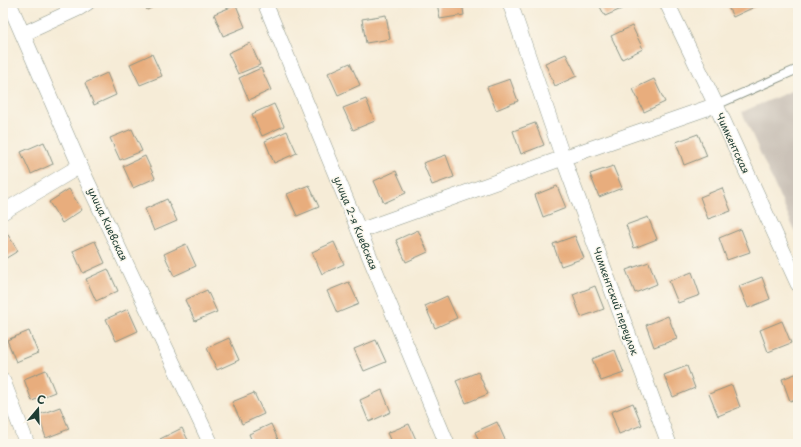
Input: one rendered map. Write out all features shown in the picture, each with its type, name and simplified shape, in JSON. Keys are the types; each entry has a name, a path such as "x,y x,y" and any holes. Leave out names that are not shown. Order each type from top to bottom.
{"street":[{"name":"улица Киевская","path":"8,3 80,166 211,444"},
{"path":"23,34 87,3"},
{"name":"улица 2-я Киевская","path":"265,3 447,444"},
{"name":"Чимкентский переулок","path":"510,3 563,158 669,444"},
{"name":"Чимкентская","path":"667,3 716,105 798,284"},
{"path":"359,231 716,105"},
{"path":"3,212 80,166"},
{"path":"3,381 27,444"}],"lane":[{"path":"716,105 798,69"}],"shaded area":[{"path":"798,88 798,238 742,112"}],"building":[{"path":"144,3 162,3 147,10"},
{"path":"437,3 462,3 464,15 440,19"},
{"path":"526,3 541,3 541,4 527,6"},
{"path":"598,3 624,3 626,7 605,16"},
{"path":"726,3 763,3 733,17"},
{"path":"236,5 245,27 223,36 214,14"},
{"path":"386,15 390,39 366,43 362,19"},
{"path":"632,26 643,49 622,59 611,36"},
{"path":"250,43 260,65 238,74 228,53"},
{"path":"152,54 162,76 140,85 130,64"},
{"path":"566,54 577,76 555,86 545,63"},
{"path":"350,63 360,85 338,95 328,73"},
{"path":"261,68 271,90 249,100 239,78"},
{"path":"107,73 116,95 94,105 85,83"},
{"path":"510,79 518,101 496,110 487,87"},
{"path":"654,79 665,102 644,112 633,89"},
{"path":"366,99 375,121 353,130 343,108"},
{"path":"274,104 284,126 262,136 252,114"},
{"path":"535,123 544,145 521,154 513,131"},
{"path":"132,129 142,151 120,160 110,138"},
{"path":"287,131 297,153 274,163 265,141"},
{"path":"698,134 707,156 684,165 676,142"},
{"path":"44,142 53,164 31,174 21,152"},
{"path":"446,155 454,177 432,185 423,163"},
{"path":"145,156 155,178 133,188 123,166"},
{"path":"613,166 622,188 599,197 590,174"},
{"path":"396,171 406,193 384,203 374,181"},
{"path":"309,185 319,207 297,216 287,194"},
{"path":"557,186 566,208 543,217 535,195"},
{"path":"722,188 731,211 708,219 700,197"},
{"path":"69,189 82,210 62,223 49,202"},
{"path":"167,199 177,221 154,231 145,209"},
{"path":"648,217 657,239 634,248 626,225"},
{"path":"741,229 750,252 727,260 719,238"},
{"path":"5,230 18,251 3,260 3,232"},
{"path":"418,230 428,252 406,262 396,240"},
{"path":"575,236 584,258 561,266 553,244"},
{"path":"95,241 105,263 83,273 73,251"},
{"path":"334,242 344,264 322,274 312,252"},
{"path":"186,244 196,266 174,276 164,254"},
{"path":"649,262 657,284 635,293 626,270"},
{"path":"108,269 118,291 96,301 86,279"},
{"path":"692,272 700,295 678,303 669,281"},
{"path":"762,277 770,299 748,308 739,286"},
{"path":"349,282 359,304 337,313 327,291"},
{"path":"595,286 604,309 581,317 573,295"},
{"path":"207,290 217,312 195,321 185,300"},
{"path":"447,296 457,318 435,328 425,306"},
{"path":"128,309 138,331 116,341 106,319"},
{"path":"668,316 677,339 654,347 646,325"},
{"path":"782,321 791,343 768,352 760,330"},
{"path":"29,331 38,353 16,362 7,340"},
{"path":"229,338 239,360 217,370 207,348"},
{"path":"376,340 386,362 364,371 354,349"},
{"path":"615,350 624,373 601,381 592,359"},
{"path":"687,366 695,388 673,397 664,375"},
{"path":"46,370 55,392 32,401 24,379"},
{"path":"478,372 488,394 466,403 456,381"},
{"path":"798,373 798,398 790,401 782,379"},
{"path":"732,385 740,407 718,416 709,394"},
{"path":"382,390 391,412 369,422 360,400"},
{"path":"254,393 264,414 242,424 232,402"},
{"path":"633,403 642,425 619,434 611,412"},
{"path":"60,407 69,429 46,438 38,415"},
{"path":"497,422 507,444 480,444 475,432"},
{"path":"271,424 280,444 253,444 249,434"},
{"path":"409,424 418,444 392,444 387,433"},
{"path":"182,428 190,444 163,444 160,439"}]}
